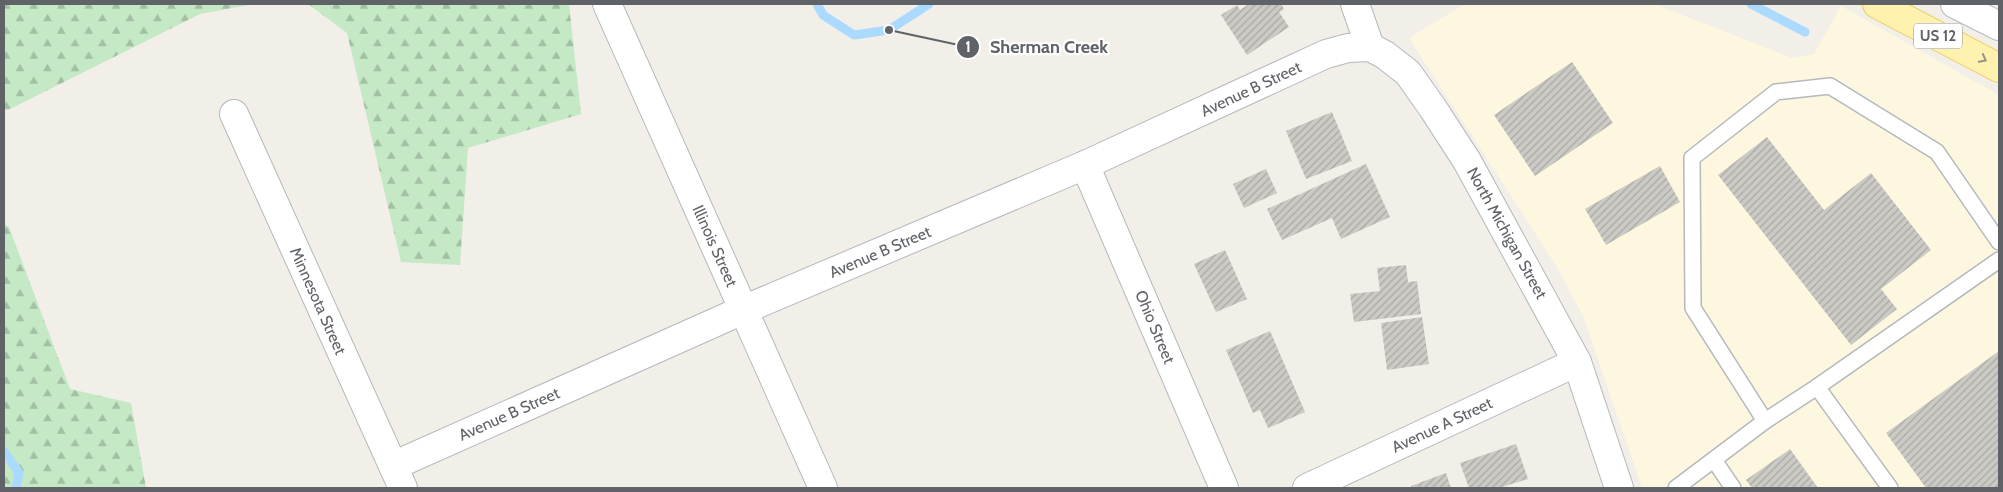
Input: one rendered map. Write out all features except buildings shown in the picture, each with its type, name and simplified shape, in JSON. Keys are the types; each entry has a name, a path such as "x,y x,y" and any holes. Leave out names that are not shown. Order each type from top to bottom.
{"main road":[{"name":"US 12","path":"1878,4 1999,68"}],"street":[{"name":"Illinois Street","path":"607,4 823,488"},
{"path":"1355,4 1370,47"},
{"path":"1955,4 1999,26"},
{"name":"Avenue B Street","path":"398,477 743,310 1085,165 1326,54 1348,48 1370,47"},
{"name":"North Michigan Street","path":"1370,47 1386,55 1408,73 1467,161 1577,362 1619,488"},
{"name":"Minnesota Street","path":"234,114 398,477"},
{"name":"Ohio Street","path":"1085,165 1224,488"},
{"name":"Avenue A Street","path":"1307,488 1577,362"}],"lane":[{"path":"1765,421 1693,308 1692,158 1776,92 1830,86 1937,152 1999,242"},
{"path":"1676,488 1765,421 1999,260"},
{"path":"1817,387 1890,488"},
{"path":"1714,460 1733,488"}],"shaded area":[{"path":"1465,4 1654,4 1792,58 1814,54 1841,6 1999,95 1999,488 1642,488 1584,318 1557,267 1409,38"}],"green space":[{"path":"4,4 254,4 200,14 8,110 4,110"},
{"path":"308,4 569,4 581,114 468,148 460,265 401,262 347,33"},
{"path":"4,224 9,227 70,389 131,403 146,488 4,488"}],"waterway":[{"path":"817,4 823,15 854,35 889,30 929,4"},
{"path":"1751,4 1805,32"},
{"path":"4,451 19,473 16,488"}],"place":[{"name":"Sherman Creek","path":"889,30"}]}
